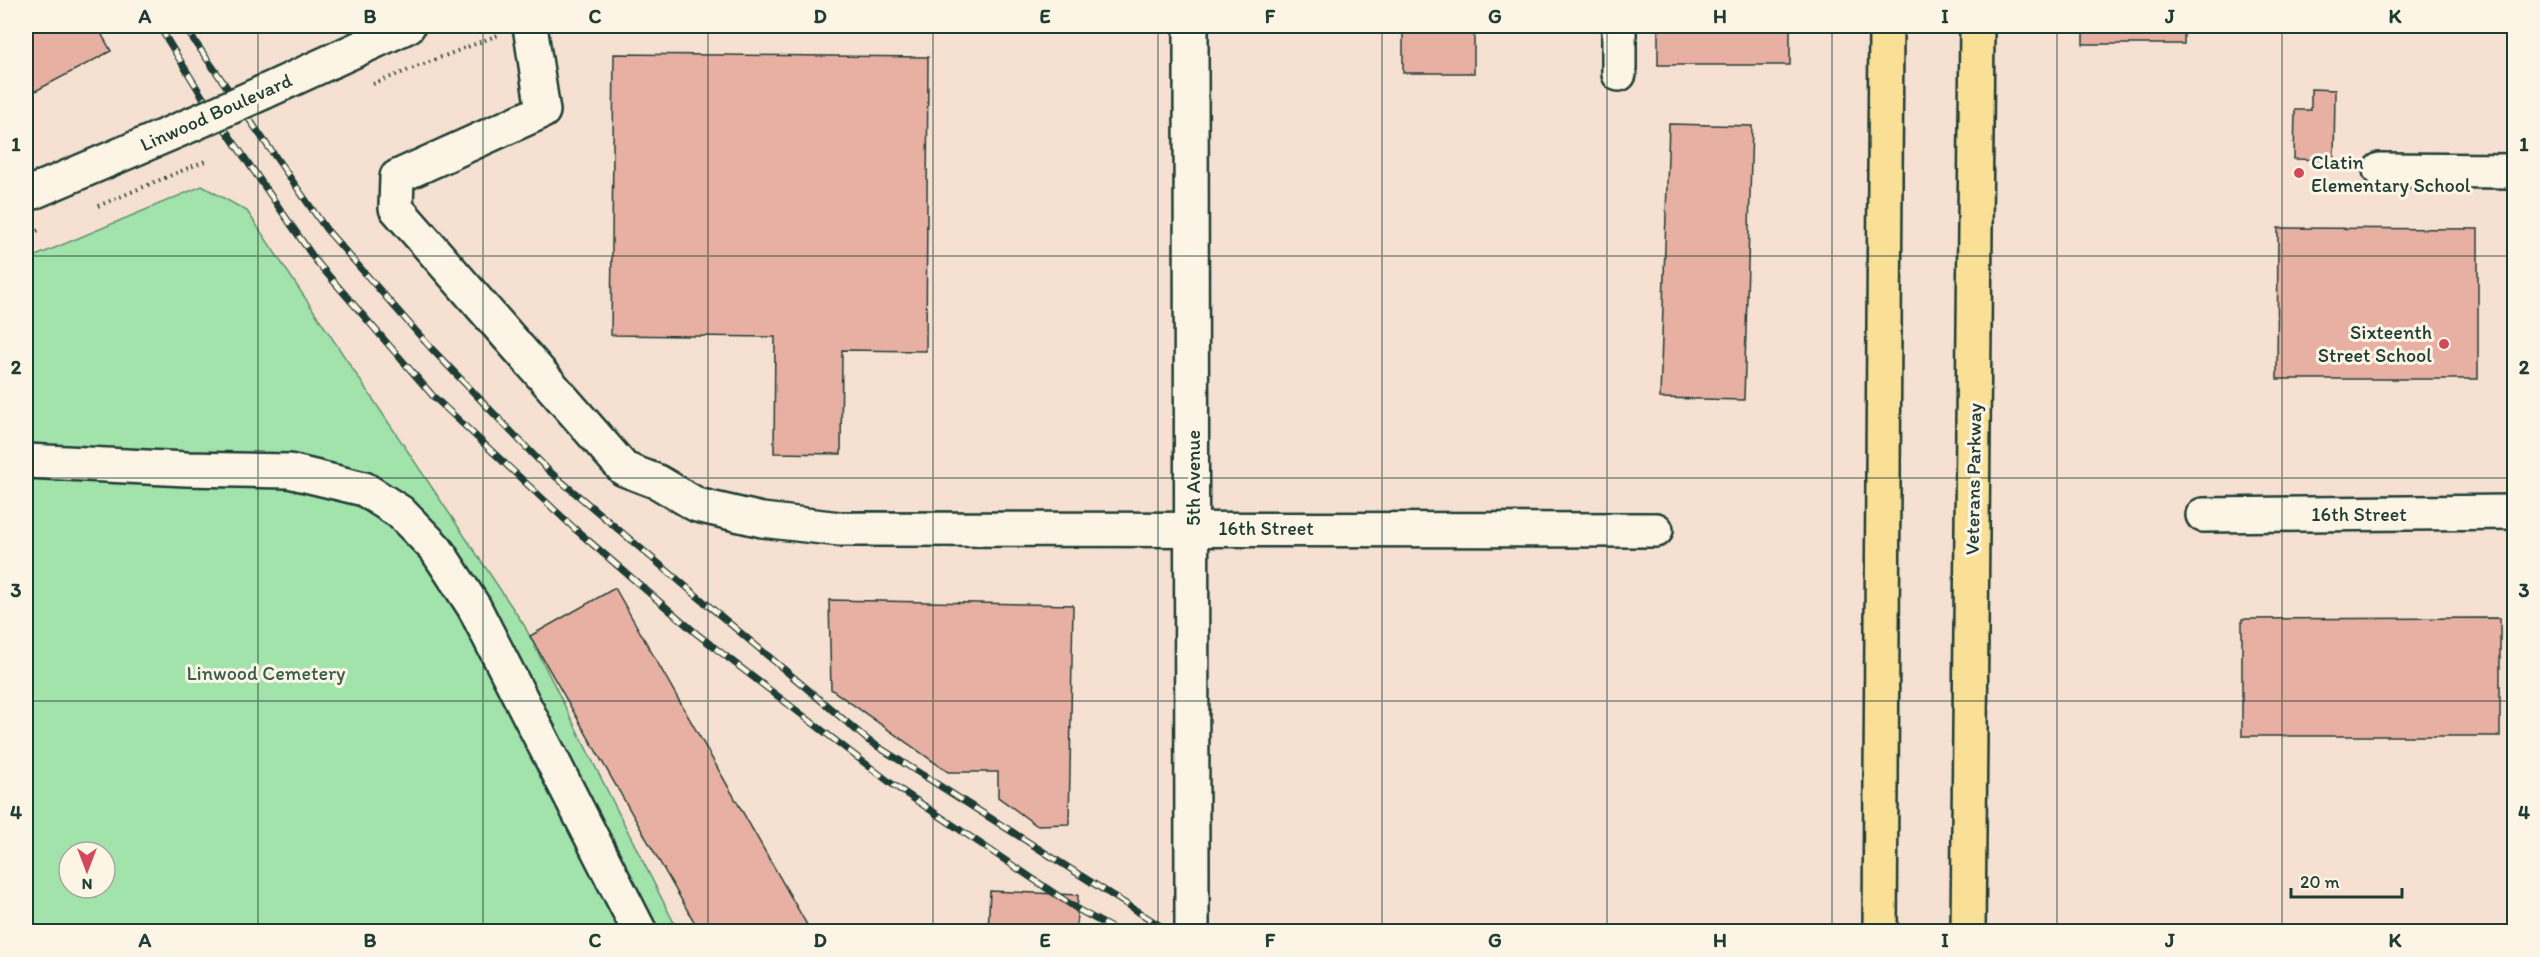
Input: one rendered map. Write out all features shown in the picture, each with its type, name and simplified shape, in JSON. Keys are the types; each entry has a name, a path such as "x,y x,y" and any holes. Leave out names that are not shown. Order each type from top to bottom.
{"main road":[{"path":"1880,932 1886,26"},
{"name":"Veterans Parkway","path":"1968,932 1977,26"}],"street":[{"name":"Linwood Boulevard","path":"26,195 195,123 406,26"},
{"name":"5th Avenue","path":"1191,26 1192,932"},
{"path":"1619,26 1619,74"},
{"name":"16th Street","path":"518,29 543,111 397,177 396,208 624,470 658,482 697,505 762,520 840,529 1656,530"},
{"path":"2380,170 2514,171"},
{"path":"26,461 186,470 289,471 364,489 400,512 436,549 474,607 640,932"},
{"name":"16th Street","path":"2203,515 2514,512"}],"path":[{"path":"369,86 454,51 518,29"},
{"path":"90,209 207,159"},
{"path":"26,236 47,227"}],"green space":[{"name":"Linwood Cemetery","path":"202,186 247,211 524,625 678,931 26,932 26,260"}],"building":[{"path":"26,26 97,26 111,51 26,96"},
{"path":"1403,26 1474,26 1474,73 1403,73"},
{"path":"1658,26 1790,26 1790,65 1658,65"},
{"path":"2083,26 2184,26 2184,44 2083,44"},
{"path":"614,54 928,57 926,351 842,350 841,454 774,453 775,337 611,335"},
{"path":"2311,89 2335,90 2334,160 2294,159 2295,110 2311,110"},
{"path":"1669,124 1752,126 1744,400 1660,398"},
{"path":"2278,228 2478,229 2478,379 2277,379"},
{"path":"615,588 811,932 700,932 530,636"},
{"path":"829,600 1073,605 1069,824 1036,825 998,797 998,772 948,772 831,689"},
{"path":"2500,618 2500,736 2242,736 2242,619"},
{"path":"990,891 1078,895 1076,932 988,932"}],"railway":[{"path":"159,26 202,96 316,261 433,396 575,529 697,634 892,784 1079,910 1119,932"},
{"path":"184,26 326,229 430,347 549,471 869,741 1170,932"}],"place":[{"name":"Clatin Elementary School","path":"2299,173"},
{"name":"Sixteenth Street School","path":"2444,344"}]}
